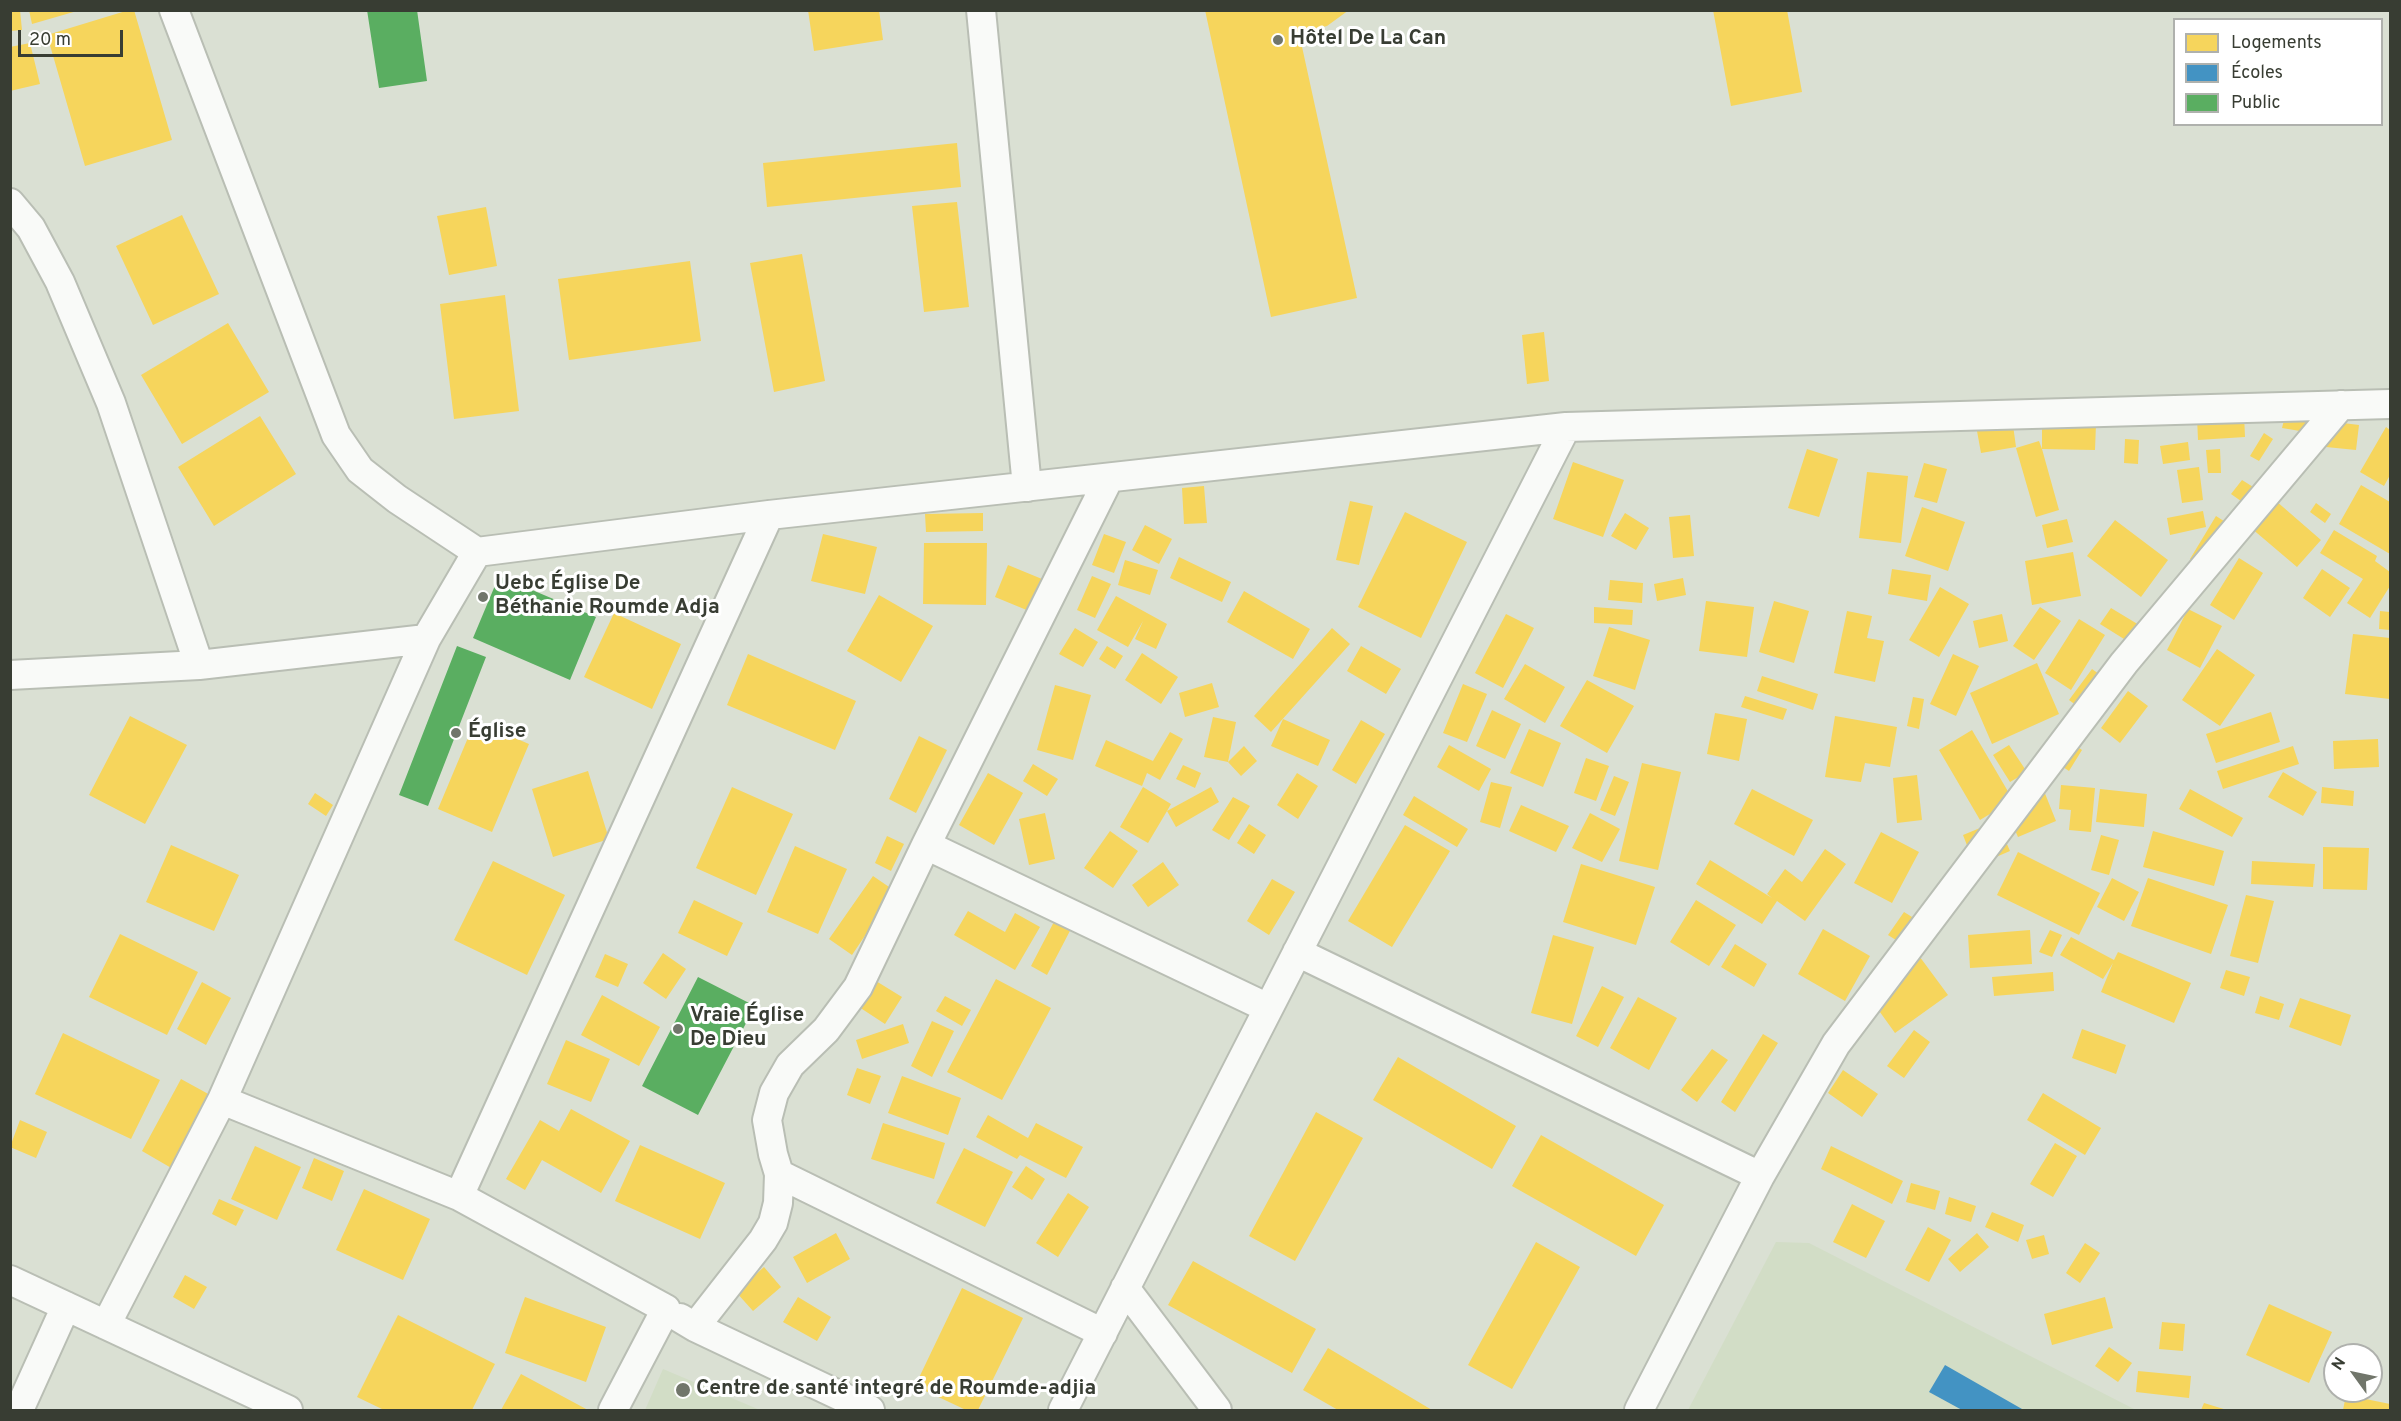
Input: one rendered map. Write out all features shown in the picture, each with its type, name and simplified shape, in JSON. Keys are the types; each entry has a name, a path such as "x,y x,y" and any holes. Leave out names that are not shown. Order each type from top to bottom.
{"street":[{"path":"174,10 336,435 360,470 397,499 477,552 769,515 1566,427 2391,404"},
{"path":"981,10 1026,487"},
{"path":"10,203 31,228 60,282 111,403 199,665"},
{"path":"1639,1410 1760,1176 1836,1044 2124,663 2341,405"},
{"path":"1063,1410 1566,427"},
{"path":"695,1327 763,1240 773,1223 778,1203 779,1173 767,1120 774,1093 790,1065 826,1030 858,987 926,845 1109,478"},
{"path":"459,1196 769,515"},
{"path":"106,1325 222,1100 426,639 477,552"},
{"path":"10,675 199,665 426,639"},
{"path":"926,845 1268,1008"},
{"path":"1297,952 1760,1176"},
{"path":"222,1100 459,1196 695,1327 870,1410"},
{"path":"779,1173 1103,1333"},
{"path":"10,1280 288,1410"},
{"path":"1125,1288 1217,1410"},
{"path":"19,1410 66,1306"},
{"path":"613,1410 666,1309"}],"shaded area":[{"path":"1776,1242 1809,1243 2136,1410 1688,1410"},
{"name":"Centre de santé integré de Roumde-adjia","path":"663,1369 760,1410 645,1410"}],"building: Logements":[{"path":"10,10 20,10 22,30 10,31"},
{"path":"29,10 77,10 77,11 32,24"},
{"path":"134,10 172,140 85,166 47,35"},
{"path":"808,10 879,10 883,40 814,51"},
{"path":"1205,10 1349,10 1327,26 1299,33 1357,298 1271,317"},
{"path":"1713,10 1787,10 1802,92 1731,106"},
{"path":"30,43 40,84 10,91 10,47"},
{"path":"957,143 961,187 767,207 763,163"},
{"path":"957,202 969,307 924,312 912,206"},
{"path":"486,207 497,266 449,275 437,216"},
{"path":"182,215 219,294 153,325 116,246"},
{"path":"802,254 825,381 774,392 750,263"},
{"path":"690,261 701,341 569,360 558,279"},
{"path":"505,295 519,411 454,419 440,304"},
{"path":"228,323 269,392 182,444 141,375"},
{"path":"1544,332 1549,381 1527,384 1522,335"},
{"path":"2244,414 2245,437 2198,440 2197,417"},
{"path":"260,416 296,474 214,526 178,467"},
{"path":"2285,416 2308,420 2306,432 2282,428"},
{"path":"2319,420 2359,425 2356,450 2316,446"},
{"path":"2042,423 2096,424 2095,450 2042,449"},
{"path":"2013,425 2016,447 1981,453 1977,431"},
{"path":"2386,427 2390,430 2390,475 2384,486 2360,472"},
{"path":"2264,433 2273,439 2259,461 2250,456"},
{"path":"2125,439 2139,440 2138,464 2124,463"},
{"path":"2039,441 2059,510 2036,517 2016,448"},
{"path":"2188,442 2190,460 2163,464 2160,446"},
{"path":"1807,449 1838,459 1819,517 1788,508"},
{"path":"2220,449 2221,473 2208,473 2206,450"},
{"path":"1573,462 1624,480 1603,537 1553,519"},
{"path":"1924,463 1947,469 1937,503 1914,497"},
{"path":"2199,467 2203,500 2182,503 2177,470"},
{"path":"1867,472 1908,476 1901,543 1859,538"},
{"path":"2242,480 2258,490 2248,506 2231,494"},
{"path":"2361,485 2390,502 2390,554 2339,524"},
{"path":"1204,486 1207,523 1184,524 1182,488"},
{"path":"2268,494 2321,540 2297,567 2244,522"},
{"path":"1350,501 1373,506 1359,565 1336,560"},
{"path":"2316,503 2331,514 2325,523 2310,512"},
{"path":"1922,507 1965,522 1948,571 1905,556"},
{"path":"2203,511 2206,527 2170,535 2167,518"},
{"path":"1405,512 1467,542 1421,638 1358,607"},
{"path":"983,513 983,531 926,532 925,514"},
{"path":"1625,513 1649,528 1636,550 1611,536"},
{"path":"1690,515 1694,556 1673,558 1669,517"},
{"path":"2216,516 2230,525 2204,567 2190,559"},
{"path":"2067,519 2073,542 2047,548 2042,525"},
{"path":"2115,520 2168,560 2141,597 2087,556"},
{"path":"1145,525 1172,539 1159,564 1132,550"},
{"path":"2334,530 2377,556 2375,561 2390,572 2390,586 2370,618 2347,603 2363,579 2320,553"},
{"path":"823,534 877,547 865,594 811,581"},
{"path":"1104,534 1126,542 1114,573 1092,565"},
{"path":"924,543 987,543 986,605 923,604"},
{"path":"2073,552 2081,596 2032,605 2025,561"},
{"path":"1179,557 1231,582 1222,602 1170,578"},
{"path":"2239,558 2263,573 2234,620 2210,605"},
{"path":"1125,560 1158,570 1150,595 1118,585"},
{"path":"1008,565 1042,579 1029,611 995,597"},
{"path":"1892,569 1931,575 1927,601 1888,594"},
{"path":"2322,569 2350,588 2330,617 2303,598"},
{"path":"1092,576 1111,584 1095,618 1077,610"},
{"path":"1683,578 1686,595 1657,601 1654,584"},
{"path":"1610,580 1643,583 1642,603 1608,600"},
{"path":"1940,587 1969,604 1939,657 1909,640"},
{"path":"1244,591 1310,629 1293,659 1227,622"},
{"path":"879,595 933,626 901,682 847,651"},
{"path":"1116,596 1167,624 1156,649 1135,639 1143,621 1128,647 1097,630"},
{"path":"1706,601 1754,607 1747,657 1699,651"},
{"path":"1774,601 1809,611 1794,663 1759,652"},
{"path":"1594,607 1633,610 1632,625 1594,623"},
{"path":"2040,607 2061,621 2034,660 2013,646"},
{"path":"2111,608 2159,637 2148,654 2100,624"},
{"path":"2188,609 2222,626 2200,668 2167,650"},
{"path":"1847,611 1872,616 1867,638 1884,641 1875,682 1834,673"},
{"path":"2380,611 2390,612 2390,630 2379,629"},
{"path":"614,613 681,644 652,709 584,677"},
{"path":"1506,614 1534,628 1503,688 1475,673"},
{"path":"2002,614 2008,641 1979,648 1973,621"},
{"path":"2079,619 2105,635 2071,690 2045,673"},
{"path":"1609,627 1650,640 1635,690 1593,676"},
{"path":"1075,628 1098,642 1083,667 1059,654"},
{"path":"1332,628 1350,644 1271,732 1254,716"},
{"path":"2353,634 2390,638 2390,699 2345,694"},
{"path":"1107,646 1123,656 1115,669 1099,659"},
{"path":"1361,646 1401,669 1386,694 1347,671"},
{"path":"2217,649 2255,675 2220,726 2182,700"},
{"path":"1142,653 1178,677 1161,704 1125,680"},
{"path":"748,654 856,701 835,750 727,705"},
{"path":"1953,654 1979,666 1956,716 1930,704"},
{"path":"2037,663 2059,714 1992,744 1970,693"},
{"path":"1525,664 1565,687 1545,723 1504,699"},
{"path":"2092,669 2120,689 2096,720 2069,700"},
{"path":"1762,676 1818,694 1813,710 1757,691"},
{"path":"1587,680 1634,706 1607,753 1560,726"},
{"path":"1212,683 1219,707 1185,717 1179,693"},
{"path":"1463,684 1487,694 1467,742 1443,733"},
{"path":"1055,685 1091,695 1073,760 1037,750"},
{"path":"2128,691 2148,706 2120,743 2101,728"},
{"path":"1745,696 1787,709 1783,720 1741,707"},
{"path":"1913,697 1924,699 1919,729 1907,726"},
{"path":"1492,710 1521,724 1505,759 1476,746"},
{"path":"2271,712 2280,742 2216,763 2206,734"},
{"path":"1715,713 1747,719 1739,761 1707,754"},
{"path":"130,716 187,745 145,824 89,795"},
{"path":"1835,716 1897,727 1890,767 1865,763 1861,782 1825,777"},
{"path":"1213,717 1236,722 1228,762 1204,757"},
{"path":"1283,719 1330,740 1318,766 1271,746"},
{"path":"1361,720 1385,734 1356,784 1332,770"},
{"path":"475,721 529,744 492,832 438,809"},
{"path":"1529,729 1561,743 1543,787 1510,773"},
{"path":"1972,730 2013,800 1980,820 1939,750"},
{"path":"1170,732 1183,739 1160,780 1147,773 1142,786 1095,766 1106,740 1153,761"},
{"path":"919,736 947,750 916,813 889,799"},
{"path":"2378,739 2379,767 2334,769 2333,741"},
{"path":"2070,742 2082,750 2069,771 2057,763"},
{"path":"1449,745 1491,769 1479,791 1437,767"},
{"path":"2009,745 2027,772 2010,782 1993,755"},
{"path":"1244,746 1257,761 1241,776 1228,762"},
{"path":"2293,746 2299,764 2223,789 2217,771"},
{"path":"1586,758 1609,766 1596,801 1574,793"},
{"path":"1642,763 1681,772 1658,870 1619,861"},
{"path":"1033,764 1058,779 1047,796 1023,781"},
{"path":"1183,765 1201,773 1195,788 1176,779"},
{"path":"588,771 609,839 553,857 532,789"},
{"path":"2283,772 2317,792 2303,816 2268,797"},
{"path":"988,773 1023,793 994,845 959,825"},
{"path":"1297,773 1318,786 1298,819 1277,805"},
{"path":"1917,775 1922,820 1897,823 1893,778"},
{"path":"1614,776 1629,782 1615,816 1600,810"},
{"path":"1491,782 1512,787 1500,828 1480,822"},
{"path":"2061,785 2095,788 2091,832 2069,830 2071,810 2059,809"},
{"path":"732,787 793,814 756,895 696,868"},
{"path":"1143,787 1171,804 1148,843 1120,827"},
{"path":"1211,787 1219,802 1176,827 1167,811"},
{"path":"2322,787 2354,791 2353,806 2321,803"},
{"path":"1752,789 1813,820 1794,856 1734,824"},
{"path":"2100,789 2147,794 2144,827 2096,822"},
{"path":"2190,789 2243,818 2232,837 2179,809"},
{"path":"2044,791 2056,821 2018,837 2005,807"},
{"path":"315,793 333,805 326,816 308,804"},
{"path":"1414,796 1468,829 1457,847 1403,815"},
{"path":"1233,797 1250,806 1229,840 1212,830"},
{"path":"1521,805 1569,826 1556,852 1509,831"},
{"path":"1045,813 1055,859 1029,865 1019,819"},
{"path":"1590,813 1620,829 1602,862 1572,848"},
{"path":"1997,821 2010,851 1975,866 1963,835"},
{"path":"1249,824 1266,835 1254,854 1237,843"},
{"path":"1405,825 1450,851 1392,947 1348,921"},
{"path":"1110,831 1138,851 1113,888 1084,868"},
{"path":"2153,831 2224,851 2214,886 2143,867"},
{"path":"1881,832 1919,852 1892,903 1854,883"},
{"path":"2101,835 2119,840 2109,875 2091,870"},
{"path":"887,836 904,844 891,871 875,863"},
{"path":"171,845 239,875 214,931 146,902"},
{"path":"795,846 847,869 818,934 767,912"},
{"path":"2323,847 2369,848 2367,890 2323,889"},
{"path":"1825,849 1846,864 1805,921 1777,901 1762,924 1696,884 1710,860 1772,898 1767,894 1785,869 1802,882"},
{"path":"2018,852 2100,893 2079,935 1997,895"},
{"path":"493,861 565,895 527,975 454,940"},
{"path":"2252,861 2315,864 2313,887 2251,884"},
{"path":"1163,862 1179,885 1148,907 1132,885"},
{"path":"1581,864 1655,887 1636,945 1563,922"},
{"path":"873,876 895,891 852,955 829,939"},
{"path":"2112,878 2139,892 2124,921 2097,907"},
{"path":"2148,878 2228,905 2211,954 2131,926"},
{"path":"1272,879 1295,892 1269,935 1247,921"},
{"path":"2246,895 2274,901 2258,963 2230,956"},
{"path":"694,900 743,923 727,956 678,933"},
{"path":"1696,900 1736,925 1709,966 1670,942"},
{"path":"968,911 1005,932 1015,913 1040,927 1015,970 954,935"},
{"path":"1904,912 1925,925 1910,949 1888,935"},
{"path":"1057,916 1073,925 1047,975 1031,966"},
{"path":"1823,929 1870,956 1845,1001 1798,974"},
{"path":"2030,930 2032,964 1970,968 1968,935"},
{"path":"2050,930 2062,935 2052,957 2039,952"},
{"path":"120,934 198,972 167,1035 89,997"},
{"path":"1553,935 1594,947 1572,1024 1531,1013"},
{"path":"2071,937 2114,960 2118,952 2191,983 2174,1023 2101,992 2113,963 2103,979 2060,955"},
{"path":"1735,944 1767,964 1754,987 1721,967"},
{"path":"1914,949 1948,995 1895,1033 1862,987"},
{"path":"663,953 686,969 666,999 643,983"},
{"path":"605,954 628,964 618,987 595,977"},
{"path":"2226,970 2250,977 2244,996 2220,988"},
{"path":"2053,972 2054,991 1994,996 1992,977"},
{"path":"996,979 1051,1008 1002,1100 947,1072"},
{"path":"876,981 902,997 885,1024 859,1007"},
{"path":"202,982 231,998 206,1045 177,1029"},
{"path":"1602,986 1624,997 1598,1047 1576,1036"},
{"path":"602,995 660,1027 639,1066 581,1035"},
{"path":"945,996 971,1010 962,1026 936,1011"},
{"path":"2260,996 2284,1004 2279,1020 2255,1013"},
{"path":"1638,997 1677,1018 1649,1070 1610,1048"},
{"path":"2300,998 2351,1015 2341,1046 2289,1027"},
{"path":"932,1021 954,1031 932,1077 911,1066"},
{"path":"903,1024 909,1043 862,1059 856,1040"},
{"path":"2082,1029 2126,1045 2116,1074 2072,1058"},
{"path":"1914,1030 1930,1042 1904,1078 1887,1066"},
{"path":"63,1033 160,1080 131,1139 35,1094"},
{"path":"1763,1034 1778,1043 1735,1112 1721,1102"},
{"path":"566,1040 610,1059 591,1102 547,1084"},
{"path":"1712,1049 1728,1060 1697,1102 1681,1090"},
{"path":"1398,1057 1516,1126 1492,1169 1373,1100"},
{"path":"857,1068 881,1076 870,1104 847,1095"},
{"path":"1843,1070 1878,1094 1862,1117 1828,1093"},
{"path":"902,1076 961,1098 948,1135 888,1113"},
{"path":"181,1079 212,1096 173,1169 142,1151"},
{"path":"2043,1093 2101,1128 2085,1155 2027,1120"},
{"path":"571,1109 630,1141 601,1193 542,1160 525,1190 506,1179 540,1120 559,1131"},
{"path":"1316,1112 1363,1138 1295,1261 1249,1236"},
{"path":"988,1115 1028,1138 1036,1123 1083,1147 1066,1178 1020,1155 1017,1159 976,1137"},
{"path":"20,1120 47,1132 36,1158 10,1147"},
{"path":"883,1123 945,1143 934,1179 871,1159"},
{"path":"1541,1135 1664,1205 1636,1256 1512,1186"},
{"path":"2055,1143 2077,1156 2053,1197 2030,1184"},
{"path":"640,1145 725,1183 700,1239 615,1201"},
{"path":"255,1146 301,1167 277,1220 231,1199"},
{"path":"1831,1146 1903,1181 1892,1204 1821,1169"},
{"path":"964,1148 1013,1172 985,1227 936,1203"},
{"path":"314,1158 344,1171 332,1201 302,1188"},
{"path":"1026,1166 1045,1179 1032,1200 1012,1187"},
{"path":"1911,1183 1940,1191 1935,1210 1906,1202"},
{"path":"364,1189 430,1219 403,1280 336,1250"},
{"path":"1068,1193 1089,1207 1058,1257 1036,1243"},
{"path":"1949,1197 1976,1206 1971,1222 1945,1214"},
{"path":"219,1199 244,1210 236,1226 212,1214"},
{"path":"1852,1204 1885,1221 1866,1258 1833,1242"},
{"path":"1992,1212 2024,1225 2018,1242 1985,1227"},
{"path":"1928,1227 1951,1240 1929,1282 1905,1270"},
{"path":"836,1233 850,1259 807,1283 793,1257"},
{"path":"1977,1233 1989,1247 1960,1272 1948,1259"},
{"path":"2044,1235 2049,1254 2032,1259 2026,1240"},
{"path":"1536,1242 1580,1267 1512,1389 1468,1365"},
{"path":"2085,1243 2100,1253 2080,1283 2066,1273"},
{"path":"1193,1261 1316,1329 1292,1373 1168,1305"},
{"path":"764,1267 781,1287 753,1311 736,1292"},
{"path":"185,1275 207,1287 194,1309 173,1297"},
{"path":"962,1288 1023,1318 978,1410 966,1410 915,1386"},
{"path":"525,1297 606,1327 586,1382 505,1353"},
{"path":"798,1297 831,1317 817,1341 783,1322"},
{"path":"2105,1297 2113,1328 2052,1345 2044,1314"},
{"path":"2269,1304 2332,1332 2327,1343 2323,1343 2323,1352 2309,1383 2246,1355"},
{"path":"398,1315 495,1364 472,1410 384,1410 357,1397"},
{"path":"2162,1322 2185,1324 2183,1351 2159,1349"},
{"path":"2109,1347 2132,1363 2118,1382 2095,1366"},
{"path":"1328,1348 1432,1410 1338,1410 1303,1390"},
{"path":"2138,1371 2191,1376 2189,1398 2136,1392"},
{"path":"521,1374 588,1410 501,1410"},
{"path":"2204,1403 2227,1410 2201,1410"},
{"path":"2344,1403 2390,1404 2390,1410 2343,1410"}],"building: Écoles":[{"path":"1945,1365 2022,1409 1962,1410 1929,1392"}],"building: Public":[{"path":"367,10 417,10 427,81 379,88"},
{"path":"499,576 596,617 570,680 473,638"},
{"path":"457,646 486,657 428,806 399,795"},
{"path":"698,977 755,1006 698,1115 642,1086"}],"place":[{"name":"Hôtel De La Can","path":"1278,40"},
{"name":"Uebc Église De Béthanie Roumde Adja","path":"483,597"},
{"name":"Église","path":"456,733"},
{"name":"Vraie Église De Dieu","path":"678,1029"},
{"name":"Centre de santé integré de Roumde-adjia","path":"683,1390"}]}
